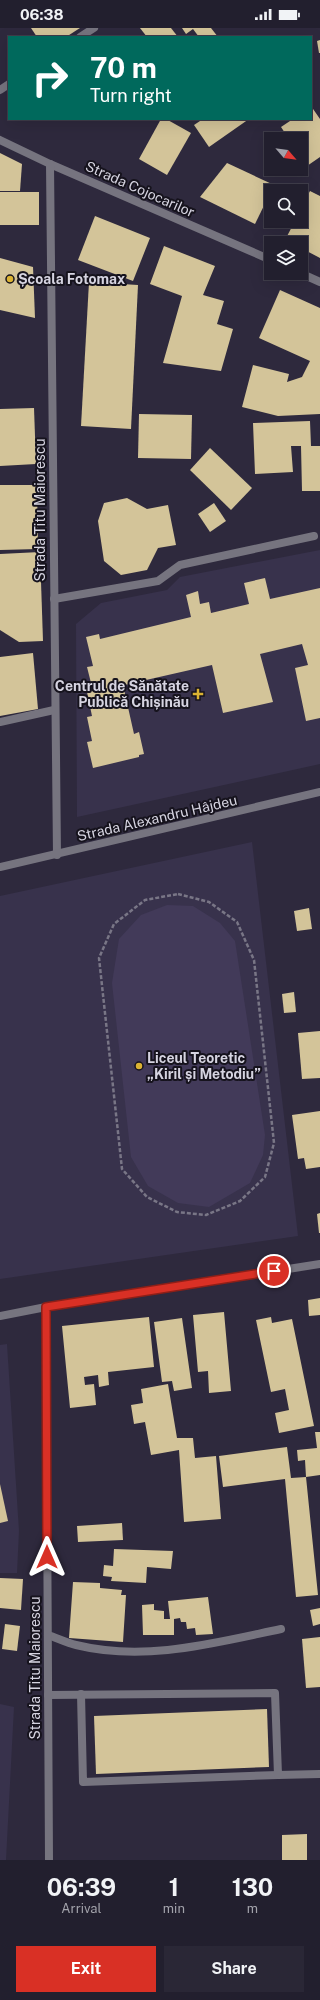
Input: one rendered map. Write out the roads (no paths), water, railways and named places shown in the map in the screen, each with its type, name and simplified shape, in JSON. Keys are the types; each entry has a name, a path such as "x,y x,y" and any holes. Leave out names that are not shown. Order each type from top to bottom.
{"street":[{"path":"82,36 94,28"},
{"name":"Strada Cojocarilor","path":"0,140 50,164 264,257"},
{"name":"Strada Titu Maiorescu","path":"50,164 54,710 57,855"},
{"path":"308,277 320,282"},
{"path":"54,599 158,580 180,565 314,536"},
{"path":"0,722 54,710"},
{"name":"Strada Alexandru Hâjdeu","path":"0,867 57,855 320,792"},
{"path":"0,1316 46,1307 320,1264"},
{"name":"Strada Titu Maiorescu","path":"46,1307 49,1860"},
{"path":"48,1635 76,1645 112,1651 154,1652 198,1646 281,1629"},
{"path":"48,1695 275,1693 278,1775"},
{"path":"81,1694 83,1782 320,1774"}],"place":[{"name":"Școala Fotomax","path":"10,279"},
{"name":"Centrul de Sănătate Publică Chișinău","path":"198,694"},
{"name":"Liceul Teoretic „Kiril și Metodiu”","path":"139,1066"}]}
